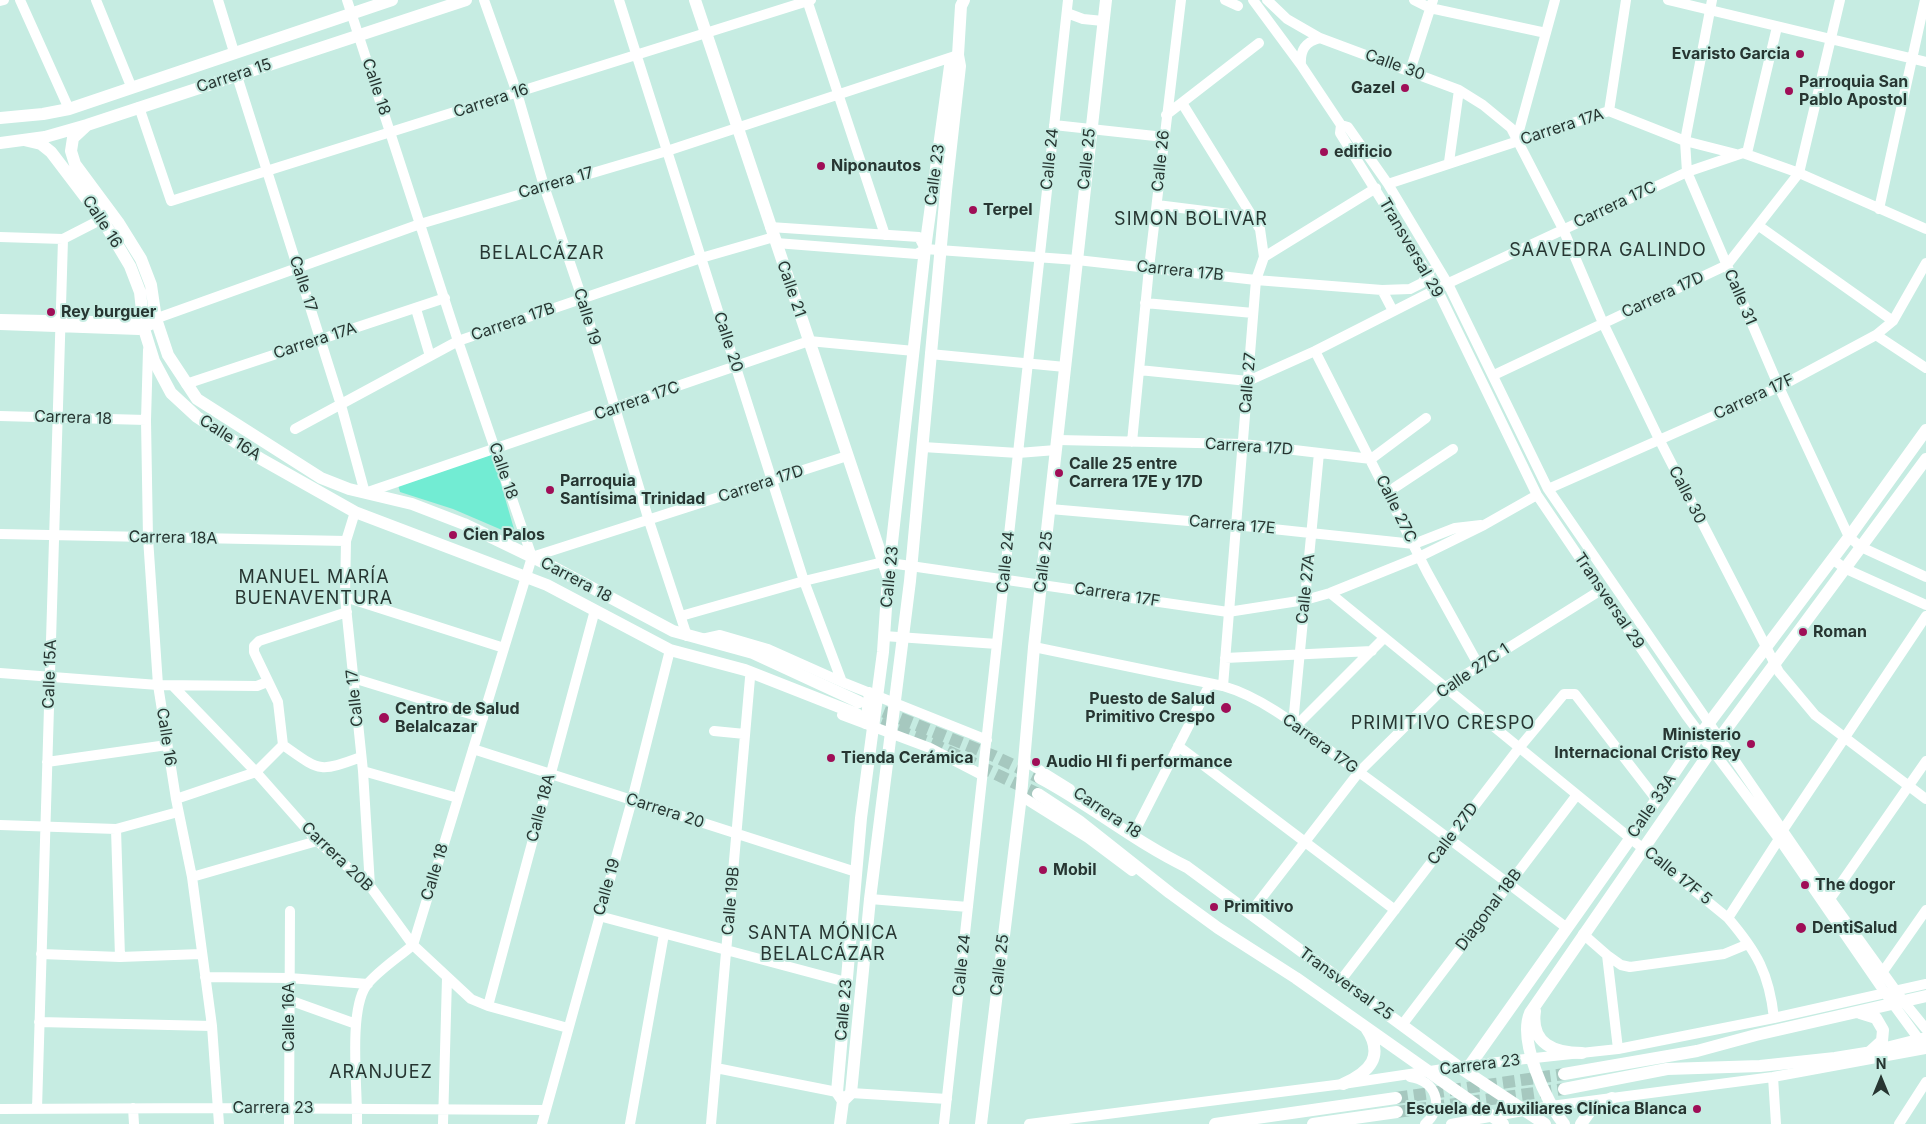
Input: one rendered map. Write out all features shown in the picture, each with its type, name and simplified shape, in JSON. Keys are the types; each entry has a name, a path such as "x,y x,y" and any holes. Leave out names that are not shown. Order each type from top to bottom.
{"main road":[{"name":"Carrera 15","path":"0,118 43,114 69,109 132,86 392,0"},
{"name":"Carrera 15","path":"2,143 45,137 87,125 466,0"},
{"name":"Calle 21","path":"695,0 847,456 887,562 888,578"},
{"name":"Calle 25","path":"982,1118 1021,796 1034,647 1090,129 1106,0"},
{"name":"Calle 23","path":"842,1104 870,899 911,565 930,354 960,66 958,54 962,2"},
{"name":"Calle 23","path":"887,562 925,249 950,66 958,54"},
{"name":"Calle 16","path":"87,125 73,138 72,157 118,222 141,259 151,285 156,318"},
{"name":"Calle 16","path":"24,140 41,144 51,152 102,219 130,266 140,292 143,325"},
{"name":"Calle 16A","path":"156,318 168,354 197,399 322,478 365,493"},
{"name":"Calle 16A","path":"143,325 148,347 171,393 197,417 261,459 355,512"},
{"name":"Calle 33A","path":"1464,1066 1567,928 1705,729 1849,537 1926,430"},
{"name":"Calle 33A","path":"1532,1058 1527,1023 1531,1010 1716,745 1926,459"},
{"name":"Carrera 18","path":"365,493 412,504 464,524 532,557 661,626 687,636 739,648 772,660 864,717"},
{"name":"Carrera 18","path":"355,512 526,577 674,651 745,670 864,717"},
{"name":"Calle 23","path":"842,1104 846,982 863,806 864,717 873,694 884,636 888,578"},
{"name":"Carrera 18","path":"1040,778 1088,807 1146,846"},
{"path":"863,806 883,790"},
{"name":"Carrera 18","path":"1038,794 1079,821 1134,863"},
{"name":"Transversal 25","path":"1146,846 1187,867 1402,1025 1464,1066 1545,1124"},
{"name":"Transversal 25","path":"1134,863 1170,893 1363,1024 1426,1072 1497,1120"},
{"path":"1564,1074 1697,1051 1756,1035 1926,996"},
{"path":"1541,998 1534,1017 1540,1037 1557,1051 1582,1053"},
{"path":"1858,1013 1874,1016 1883,1030 1881,1043 1866,1053"},
{"path":"1343,1084 1364,1073 1373,1059 1373,1041 1363,1024"},
{"path":"1564,1089 1667,1069 1776,1064 1866,1053 1925,1041"},
{"path":"1532,1058 1551,1106 1564,1124"},
{"path":"1215,1124 1396,1098"},
{"path":"1581,1124 1593,1107 1612,1098"},
{"path":"835,1124 842,1104"},
{"path":"1313,1124 1397,1112"},
{"path":"982,1118 989,1124"}],"street":[{"path":"0,1 4,0"},
{"path":"20,0 69,109"},
{"path":"96,0 132,86"},
{"path":"218,0 234,52"},
{"name":"Calle 18","path":"347,0 458,341 532,557 412,945"},
{"name":"Calle 19","path":"484,0 517,93 544,186 582,298 649,521 687,636"},
{"name":"Calle 20","path":"619,0 804,581 842,682"},
{"path":"808,0 885,235"},
{"name":"Carrera 16","path":"139,107 171,201 808,0"},
{"name":"Calle 24","path":"944,1124 1068,0"},
{"name":"Calle 26","path":"1132,442 1145,303 1181,0"},
{"path":"1225,0 1238,6"},
{"name":"Transversal 29","path":"1253,0 1301,65 1341,124 1348,127 1388,184 1448,284 1548,489 1705,729 1896,991 1898,1003"},
{"name":"Calle 30","path":"1267,0 1287,18 1320,38 1459,90 1498,116 1518,140 1563,230 1603,323 1659,439 1775,665 1804,704 1844,738 1926,800"},
{"path":"1414,0 1546,33"},
{"path":"1518,140 1555,0"},
{"path":"1609,111 1626,0"},
{"path":"1668,0 1926,62"},
{"name":"Calle 31","path":"1712,0 1685,141 1687,172 1778,387 1849,537 1862,547 1926,577"},
{"path":"1799,173 1840,0"},
{"path":"1880,209 1925,0"},
{"path":"1410,71 1431,4"},
{"path":"1066,13 1083,19 1103,21"},
{"path":"1747,153 1777,27"},
{"path":"1301,65 1301,54 1304,46 1311,40 1320,38"},
{"path":"1166,115 1259,43"},
{"name":"Carrera 17","path":"0,319 143,325 156,318 420,224 667,151 958,54"},
{"name":"Calle 17","path":"237,76 341,405 365,493"},
{"path":"1449,162 1459,90"},
{"name":"Calle 27","path":"1182,103 1260,229 1264,257 1256,280 1223,686"},
{"name":"Carrera 17A","path":"1388,184 1449,162 1609,111 1685,141 1736,154"},
{"name":"Transversal 29","path":"1341,124 1340,133 1376,188 1437,290 1537,494 1601,590 1705,729"},
{"path":"1054,125 1164,137"},
{"name":"Carrera 17C","path":"1139,370 1248,380 1315,351 1448,284 1687,172 1736,154 1747,153 1799,173 1926,229"},
{"name":"Carrera 17D","path":"1494,375 1727,265 1799,173"},
{"path":"1264,257 1376,188"},
{"path":"1157,205 1253,217"},
{"path":"0,237 64,238 102,219"},
{"path":"1759,226 1892,320"},
{"name":"Carrera 17B","path":"295,429 458,341 701,258 773,236 885,235 919,237 925,249"},
{"name":"Carrera 17B","path":"773,236 917,254 925,249 1077,260 1256,280 1382,290 1410,289 1422,283 1428,274"},
{"name":"Calle 15A","path":"36,1109 64,238"},
{"path":"1428,274 1434,261"},
{"name":"Carrera 17F","path":"1548,489 1778,387 1876,335 1892,320 1926,263"},
{"path":"1382,290 1393,311"},
{"name":"Carrera 17A","path":"186,384 445,298"},
{"path":"1145,303 1253,313"},
{"path":"416,309 430,356"},
{"name":"Carrera 17","path":"0,326 61,322"},
{"path":"1876,335 1926,368"},
{"name":"Carrera 17C","path":"365,493 736,368 809,341 914,351"},
{"name":"Calle 16","path":"148,347 146,420 148,538 158,686 178,812 192,876 212,1026 219,1124"},
{"name":"Calle 27C","path":"1315,351 1388,492 1419,557 1479,666"},
{"path":"930,354 1065,367"},
{"name":"Carrera 18","path":"0,416 146,420"},
{"path":"1371,459 1426,418"},
{"name":"Carrera 17D","path":"923,447 1018,453 1057,445 1132,442 1243,444 1371,459"},
{"path":"1388,492 1454,449"},
{"name":"Calle 27A","path":"1295,725 1319,453"},
{"name":"Carrera 17D","path":"532,557 847,456"},
{"name":"Carrera 17F","path":"681,616 804,581 887,562 1228,612 1305,600 1330,593 1419,557 1484,525 1537,494"},
{"name":"Carrera 17E","path":"1050,509 1235,525 1414,544"},
{"name":"Calle 17","path":"355,512 346,540 345,597 363,771 370,886"},
{"path":"1414,544 1455,528 1484,525"},
{"name":"Carrera 18A","path":"0,534 346,540"},
{"path":"1832,559 1846,569 1926,605"},
{"name":"Calle 27C 1","path":"1250,913 1360,772 1444,688 1601,590"},
{"name":"Calle 17F 5","path":"1330,593 1576,796 1728,918 1762,966 1769,983 1774,1018"},
{"path":"345,597 504,648"},
{"name":"Calle 18A","path":"488,1006 595,610"},
{"path":"346,612 259,641 254,646 254,652 278,702 283,745 314,766 322,769 361,757"},
{"path":"1728,918 1781,834 1926,616"},
{"name":"Carrera 18","path":"702,639 720,635 749,643 987,740"},
{"path":"884,636 997,644"},
{"path":"1295,725 1384,638"},
{"name":"Carrera 17G","path":"1034,647 1223,686 1248,695 1295,725 1360,772 1567,928"},
{"path":"1225,658 1372,650"},
{"name":"Calle 19","path":"542,1124 674,651"},
{"name":"Carrera 18","path":"674,651 697,662 864,717 890,733 930,748 982,775"},
{"path":"0,673 158,686 256,686 267,682"},
{"path":"353,678 483,718"},
{"name":"Calle 19B","path":"711,1124 750,678"},
{"path":"1135,831 1210,684"},
{"name":"Carrera 20B","path":"172,686 256,772 317,840 370,886 412,945 471,999 488,1006 568,1028"},
{"name":"Calle 27D","path":"1341,980 1519,748 1564,694 1570,692 1576,694 1656,799"},
{"path":"714,731 745,734"},
{"path":"47,762 168,744"},
{"path":"176,799 256,772 283,745"},
{"path":"1178,746 1395,910"},
{"name":"Carrera 20","path":"473,749 856,872"},
{"name":"Carrera 18","path":"1024,761 1135,831 1187,867"},
{"path":"1830,900 1926,761"},
{"path":"363,771 458,798"},
{"name":"Carrera 18","path":"1021,796 1088,838 1142,878 1170,893"},
{"name":"Diagonal 18B","path":"1402,1025 1576,796"},
{"path":"0,825 116,829 178,812"},
{"path":"116,829 120,957"},
{"name":"Transversal 29","path":"1781,834 1885,993 1898,1003 1925,1041"},
{"path":"192,876 317,840"},
{"path":"870,899 968,907"},
{"path":"1882,973 1926,910"},
{"name":"Calle 16A","path":"289,1124 290,911"},
{"path":"599,916 846,982"},
{"path":"630,1124 664,934"},
{"path":"1583,934 1621,965 1630,967 1724,954 1748,944"},
{"path":"357,1124 356,1024 358,1007 368,984 412,945"},
{"path":"41,954 120,957 201,954"},
{"path":"1607,955 1618,1049"},
{"path":"205,977 289,978 368,984"},
{"path":"443,1124 447,978"},
{"name":"Carrera 23","path":"1029,1124 1343,1084 1464,1066 1618,1049 1774,1018 1926,984"},
{"path":"289,1000 356,1024"},
{"path":"39,1022 212,1026"},
{"path":"1451,1124 1497,1120 1526,1110 1551,1106 1773,1077 1925,1041"},
{"path":"716,1068 842,1104 947,1099"},
{"path":"1396,1076 1420,1078 1433,1089 1436,1106 1433,1116 1426,1124"},
{"path":"1773,1077 1776,1124"},
{"path":"1899,1124 1926,1082"},
{"path":"133,1108 134,1124"},
{"name":"Carrera 23","path":"0,1110 289,1108 546,1110"},
{"path":"1042,1124 1083,1117"}],"green space":[{"path":"492,453 516,536 453,509 400,492 398,485"}],"tunnel":[{"path":"867,705 994,756 1040,778"},
{"path":"864,717 933,744 1038,794"},
{"path":"1396,1098 1564,1074"},
{"path":"1397,1112 1564,1089"}],"place":[{"name":"Evaristo Garcia","path":"1800,54"},
{"name":"Gazel","path":"1405,88"},
{"name":"Parroquia San Pablo Apostol","path":"1789,91"},
{"name":"edificio","path":"1324,152"},
{"name":"Niponautos","path":"821,166"},
{"name":"Terpel","path":"973,210"},
{"name":"Rey burguer","path":"51,312"},
{"name":"Calle 25 entre Carrera 17E y 17D","path":"1059,473"},
{"name":"Parroquia Santísima Trinidad","path":"550,490"},
{"name":"Cien Palos","path":"453,535"},
{"name":"Roman","path":"1803,632"},
{"name":"Puesto de Salud Primitivo Crespo","path":"1226,708"},
{"name":"Centro de Salud Belalcazar","path":"384,718"},
{"name":"Ministerio Internacional Cristo Rey","path":"1751,744"},
{"name":"Tienda Cerámica","path":"831,758"},
{"name":"Audio HI fi performance","path":"1036,762"},
{"name":"Mobil","path":"1043,870"},
{"name":"The dogor","path":"1805,885"},
{"name":"Primitivo","path":"1214,907"},
{"name":"DentiSalud","path":"1801,928"},
{"name":"Escuela de Auxiliares Clínica Blanca","path":"1697,1109"}],"district":[{"name":"SIMON BOLIVAR","path":"1191,220"},
{"name":"SAAVEDRA GALINDO","path":"1608,251"},
{"name":"BELALCÁZAR","path":"542,254"},
{"name":"MANUEL MARÍA BUENAVENTURA","path":"314,588"},
{"name":"PRIMITIVO CRESPO","path":"1443,724"},
{"name":"SANTA MÓNICA BELALCÁZAR","path":"823,944"},
{"name":"ARANJUEZ","path":"381,1073"}]}
